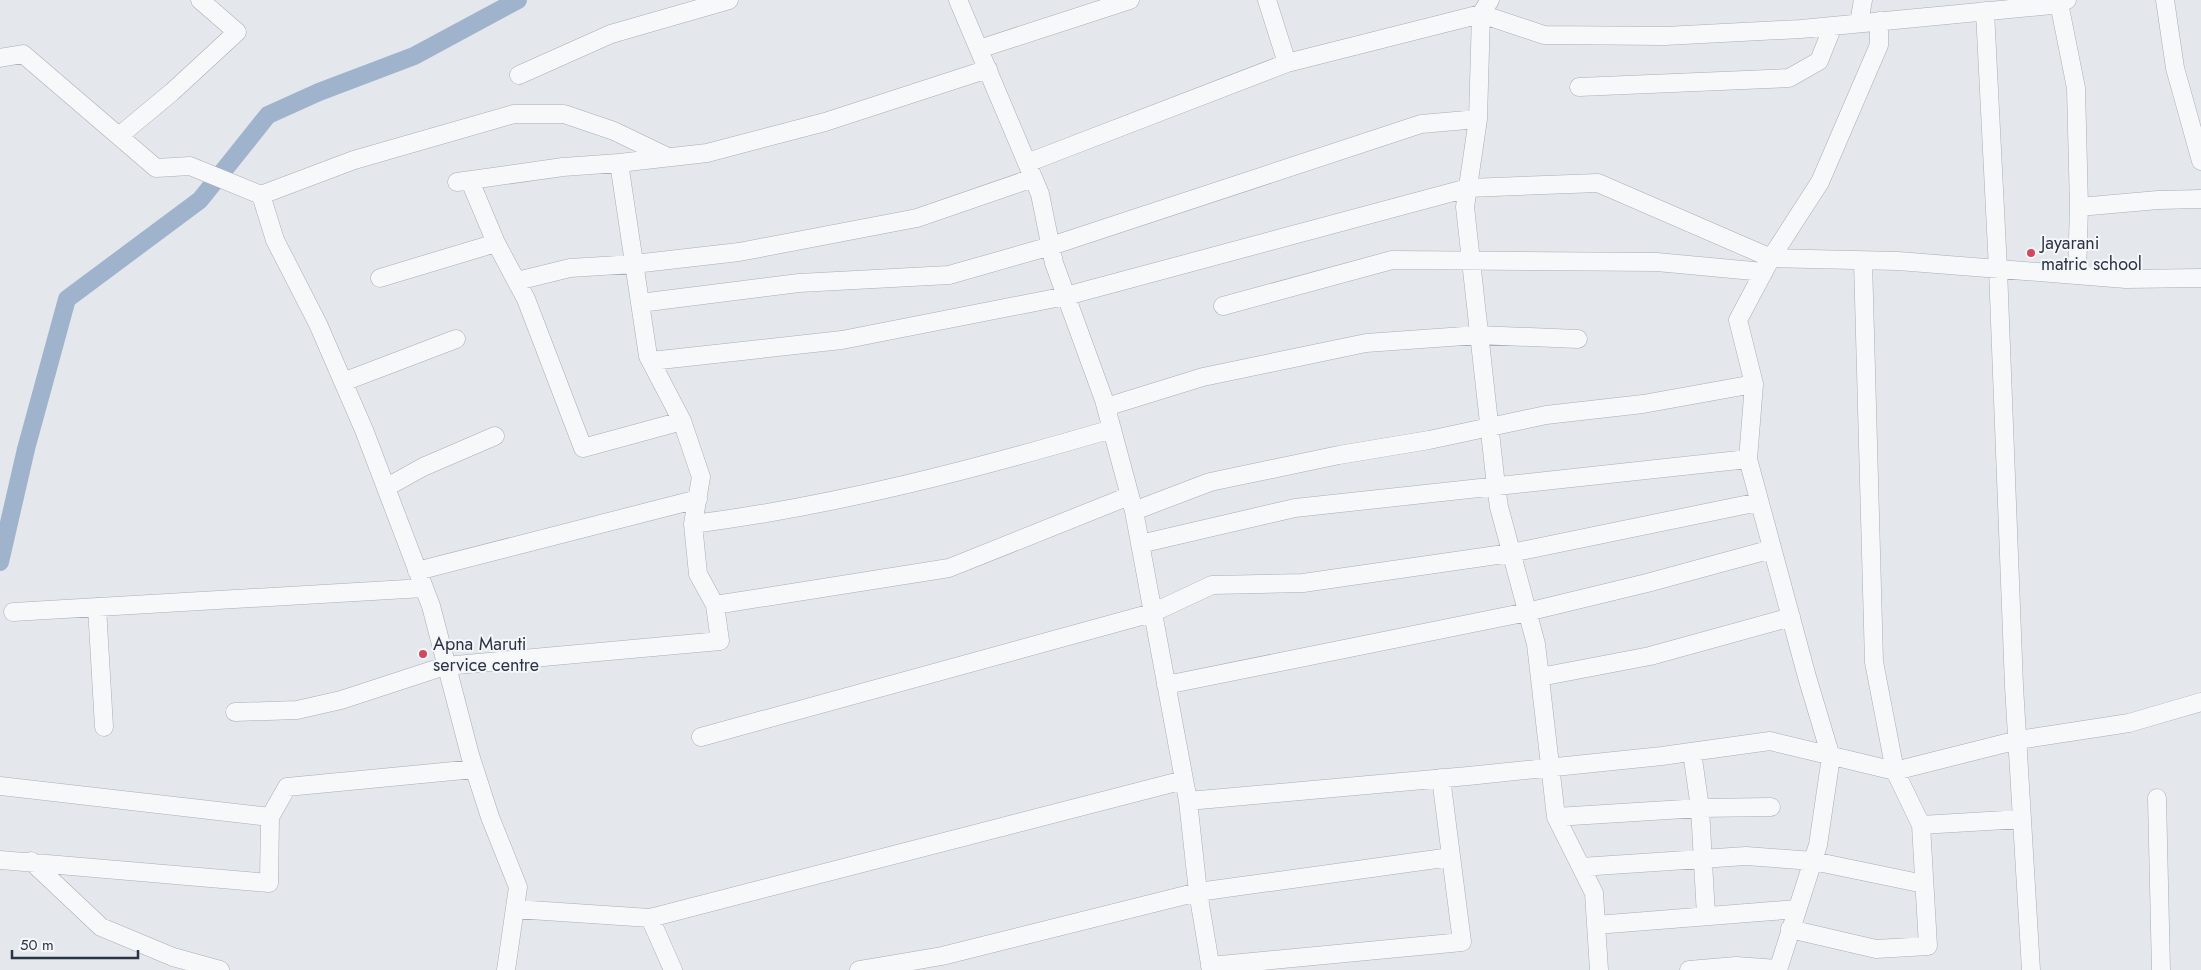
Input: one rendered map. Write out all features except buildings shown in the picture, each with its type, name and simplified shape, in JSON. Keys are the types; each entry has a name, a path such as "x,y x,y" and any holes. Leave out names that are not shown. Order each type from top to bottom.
{"street":[{"path":"119,136 172,92 237,32 200,0"},
{"path":"519,75 611,34 729,0"},
{"path":"958,0 1040,194 1051,246 1066,296 1106,406 1132,504 1188,801 1198,892 1210,968 1462,942 1441,778"},
{"path":"979,49 1130,0"},
{"path":"1267,0 1287,63"},
{"path":"1859,23 1863,0"},
{"path":"2165,0 2175,68 2201,161"},
{"path":"517,282 570,268 634,264 739,252 917,218 1287,63 1485,7 1544,35 1665,36 1834,26 1985,12 2063,2 2076,88 2077,275"},
{"path":"1485,7 1478,119 1465,206 1478,335 1499,507 1536,644 1556,817 1594,893 1599,970"},
{"path":"1985,12 2018,740 2031,970"},
{"path":"1689,970 1736,966 1778,969 1818,845 1831,757 1748,459 1754,384 1738,320 1767,265 1820,182 1879,46 1879,22"},
{"path":"1579,87 1789,78 1819,61 1834,26"},
{"path":"0,58 23,54 156,168 190,166 228,179 261,195 354,160 514,114 564,114 614,131 668,157"},
{"path":"682,421 584,448 559,380 517,282 463,182 563,167 706,153 825,122 988,69"},
{"path":"640,303 799,283 949,275 1051,246 1422,124 1478,119"},
{"path":"236,712 306,708 341,700 445,666 720,641 714,605 698,574 694,524 701,477 682,421 648,356 619,163"},
{"path":"651,361 842,340 1014,308 1066,296 1468,188 1598,183 1767,265"},
{"path":"261,195 275,240 318,324 344,382 387,487 431,606 445,666 474,769 490,817 518,887 506,970"},
{"path":"2078,207 2158,200 2201,199"},
{"path":"380,278 496,243"},
{"path":"1223,306 1392,260 1658,262 1767,265 1863,261 1998,268 2126,279 2201,278"},
{"path":"1790,929 1876,949 1928,946 1920,825 1894,771 1874,662 1863,261"},
{"path":"1106,406 1203,377 1366,343 1478,335 1578,339"},
{"path":"344,382 456,340"},
{"path":"714,605 949,568 1132,504 1210,482 1546,415 1643,404 1754,384"},
{"path":"694,524 753,517 974,469 1112,429"},
{"path":"387,487 423,467 495,436"},
{"path":"1140,544 1295,508 1748,459"},
{"path":"417,571 698,499"},
{"path":"701,737 1152,613 1212,585 1304,583 1511,553 1759,502"},
{"path":"1166,685 1527,612 1647,583 1772,549"},
{"path":"13,612 424,588"},
{"path":"97,607 104,727"},
{"path":"1540,677 1650,656 1791,617"},
{"path":"1188,801 1550,767 1692,752 1770,741 1894,771 2018,740 2129,723 2201,702"},
{"path":"1692,752 1700,808 1706,916"},
{"path":"0,860 32,861 269,883 270,817 287,787 474,769"},
{"path":"515,909 650,918 1184,780"},
{"path":"0,786 270,817"},
{"path":"2157,798 2161,970"},
{"path":"1556,817 1700,808 1771,807"},
{"path":"1920,825 2022,819"},
{"path":"1581,867 1703,857 1746,856 1813,861 1924,884"},
{"path":"859,970 942,956 1198,892 1451,858"},
{"path":"32,861 101,927 173,957 218,970"},
{"path":"1596,925 1797,910"},
{"path":"650,918 674,970"}],"waterway":[{"path":"0,562 26,449 67,299 200,200 268,115 319,92 414,56 518,0"}],"place":[{"name":"Jayarani matric school","path":"2031,253"},
{"name":"Apna Maruti service centre","path":"423,654"}]}
